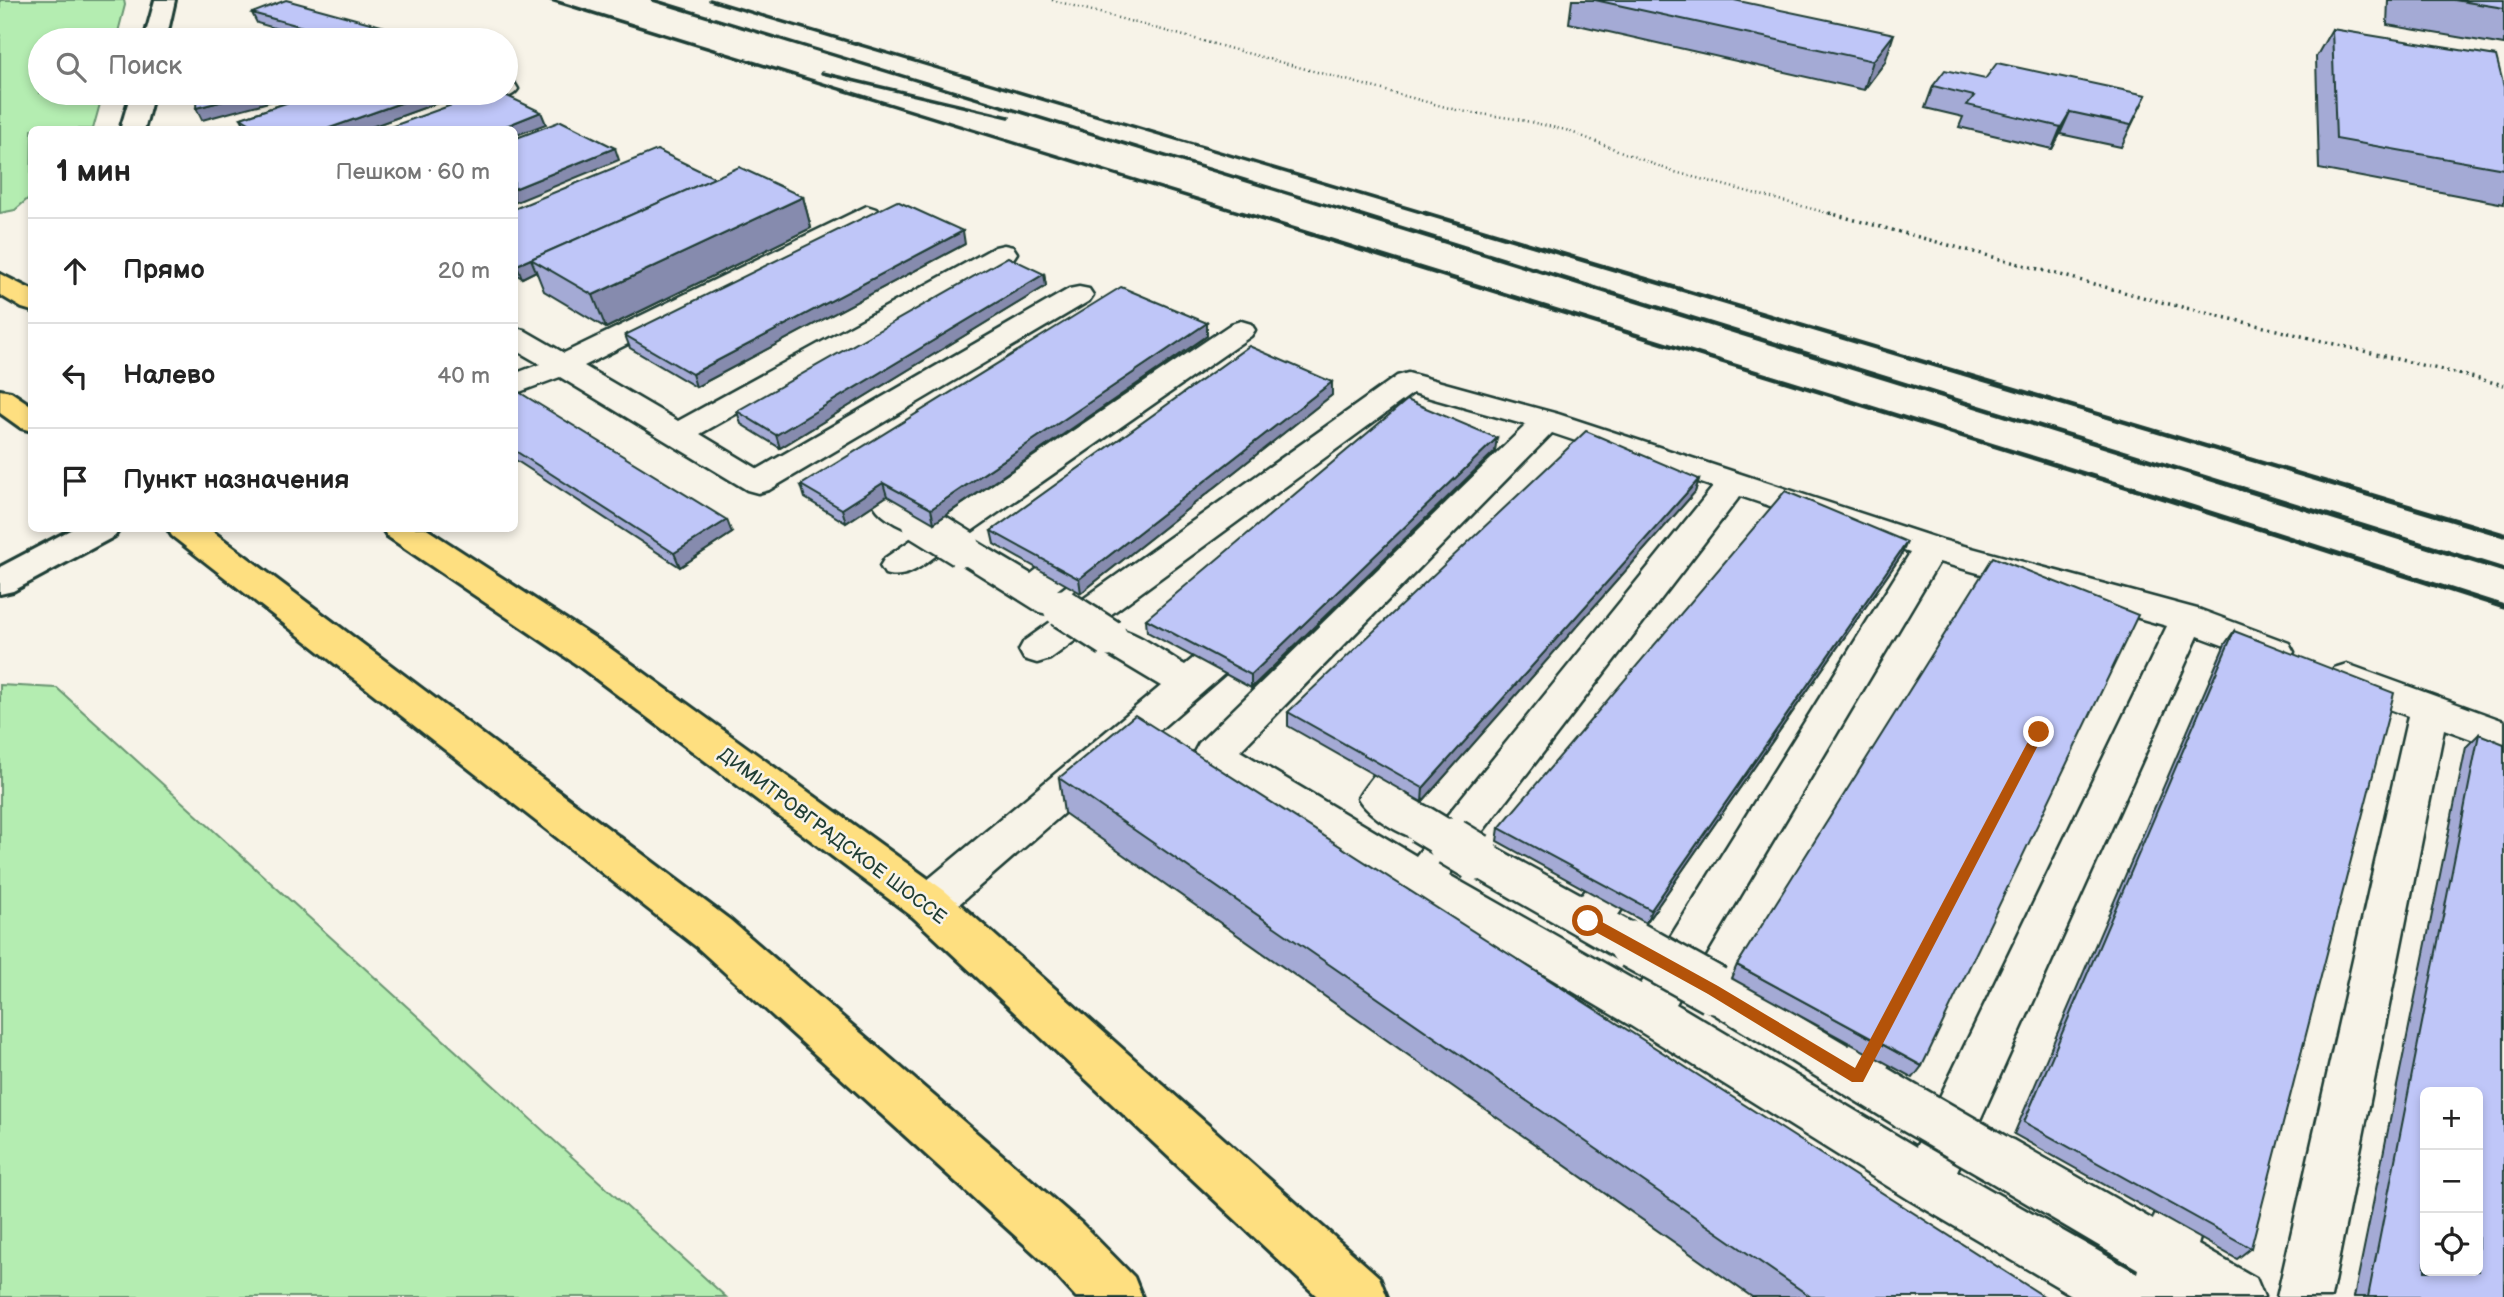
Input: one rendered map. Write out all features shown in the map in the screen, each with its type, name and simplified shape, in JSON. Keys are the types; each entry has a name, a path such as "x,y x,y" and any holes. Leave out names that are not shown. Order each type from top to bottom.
{"highway":[{"path":"0,283 28,300"},
{"path":"0,399 28,418"},
{"path":"189,532 713,934 1062,1242 1114,1297"},
{"name":"ДИМИТРОВГРАДСКОЕ ШОССЕ","path":"404,532 593,656 929,904 1359,1297"}],"main road":[{"path":"158,28 165,0"},
{"path":"133,126 139,105"},
{"path":"0,582 95,532"}],"lane":[{"path":"518,383 563,365 867,214"},
{"path":"676,435 1004,253"},
{"path":"518,338 758,483 1079,295"},
{"path":"897,566 1241,330"},
{"path":"1037,650 1408,382 1546,421 1930,548 2188,620 2504,736"},
{"path":"1546,421 1213,754 1420,880 1647,1011 1926,1181 2152,1283 2231,1293"},
{"path":"957,460 890,505 1189,685"},
{"path":"1420,880 1733,483"},
{"path":"1032,591 1117,527"},
{"path":"1647,1011 1930,548"},
{"path":"929,904 1270,614"},
{"path":"1926,1181 2188,620"},
{"path":"2304,1297 2429,708"},
{"path":"1443,727 1378,798 1476,857 1713,990 1995,1157 2152,1283"},
{"path":"1588,921 1655,832"},
{"path":"1857,1077 1909,978"},
{"path":"2152,1283 2204,1139"}],"path":[{"path":"1052,0 1460,111 1517,119 1566,130 1671,171 2108,288 2504,385"}],"green space":[{"path":"0,0 124,0 119,28 28,28 28,105 100,105 94,126 28,126 28,199 15,210 0,213"},
{"path":"0,685 57,688 726,1297 0,1297"}],"building":[{"path":"286,0 389,28 306,28 252,13"},
{"path":"1595,0 1734,0 1894,34 1873,61"},
{"path":"2454,0 2504,0 2504,8"},
{"path":"2332,29 2496,56 2504,87 2504,169 2336,139"},
{"path":"1997,63 2146,95 2131,125 2070,112 2061,127 1967,105 1974,96 1933,86 1945,70 1985,79"},
{"path":"518,101 541,112 506,126 393,126 452,105 518,105"},
{"path":"280,105 395,105 335,126 254,126 241,118"},
{"path":"561,121 615,148 518,187 518,137"},
{"path":"657,150 715,178 518,265 518,207"},
{"path":"739,167 803,197 593,295 531,259"},
{"path":"897,201 963,231 692,374 625,335"},
{"path":"1008,257 1044,274 776,435 737,411"},
{"path":"1121,287 1207,323 931,509 883,483 842,509 801,485"},
{"path":"1249,346 1332,382 1079,579 991,531"},
{"path":"518,391 727,520 674,553 518,453"},
{"path":"1407,400 1497,438 1251,675 1146,619"},
{"path":"1586,431 1699,479 1423,788 1288,712"},
{"path":"1785,491 1907,542 1651,910 1499,828"},
{"path":"1993,557 2138,615 1922,1066 1737,965"},
{"path":"2234,631 2394,693 2251,1248 2024,1122"},
{"path":"1135,715 2045,1297 1811,1297 1059,778"},
{"path":"2479,734 2504,744 2504,1297 2368,1297"}],"railway":[{"path":"551,0 1248,215"},
{"path":"653,0 1359,215"},
{"path":"710,0 1431,215"},
{"path":"822,73 1009,117"},
{"path":"1242,213 2137,490"},
{"path":"1353,213 2246,490"},
{"path":"1425,213 2353,490"},
{"path":"2132,488 2504,607"},
{"path":"2240,488 2504,570"},
{"path":"2347,488 2504,535"}],"route":[{"path":"1588,921 1713,990 1857,1077 2039,732"}]}
